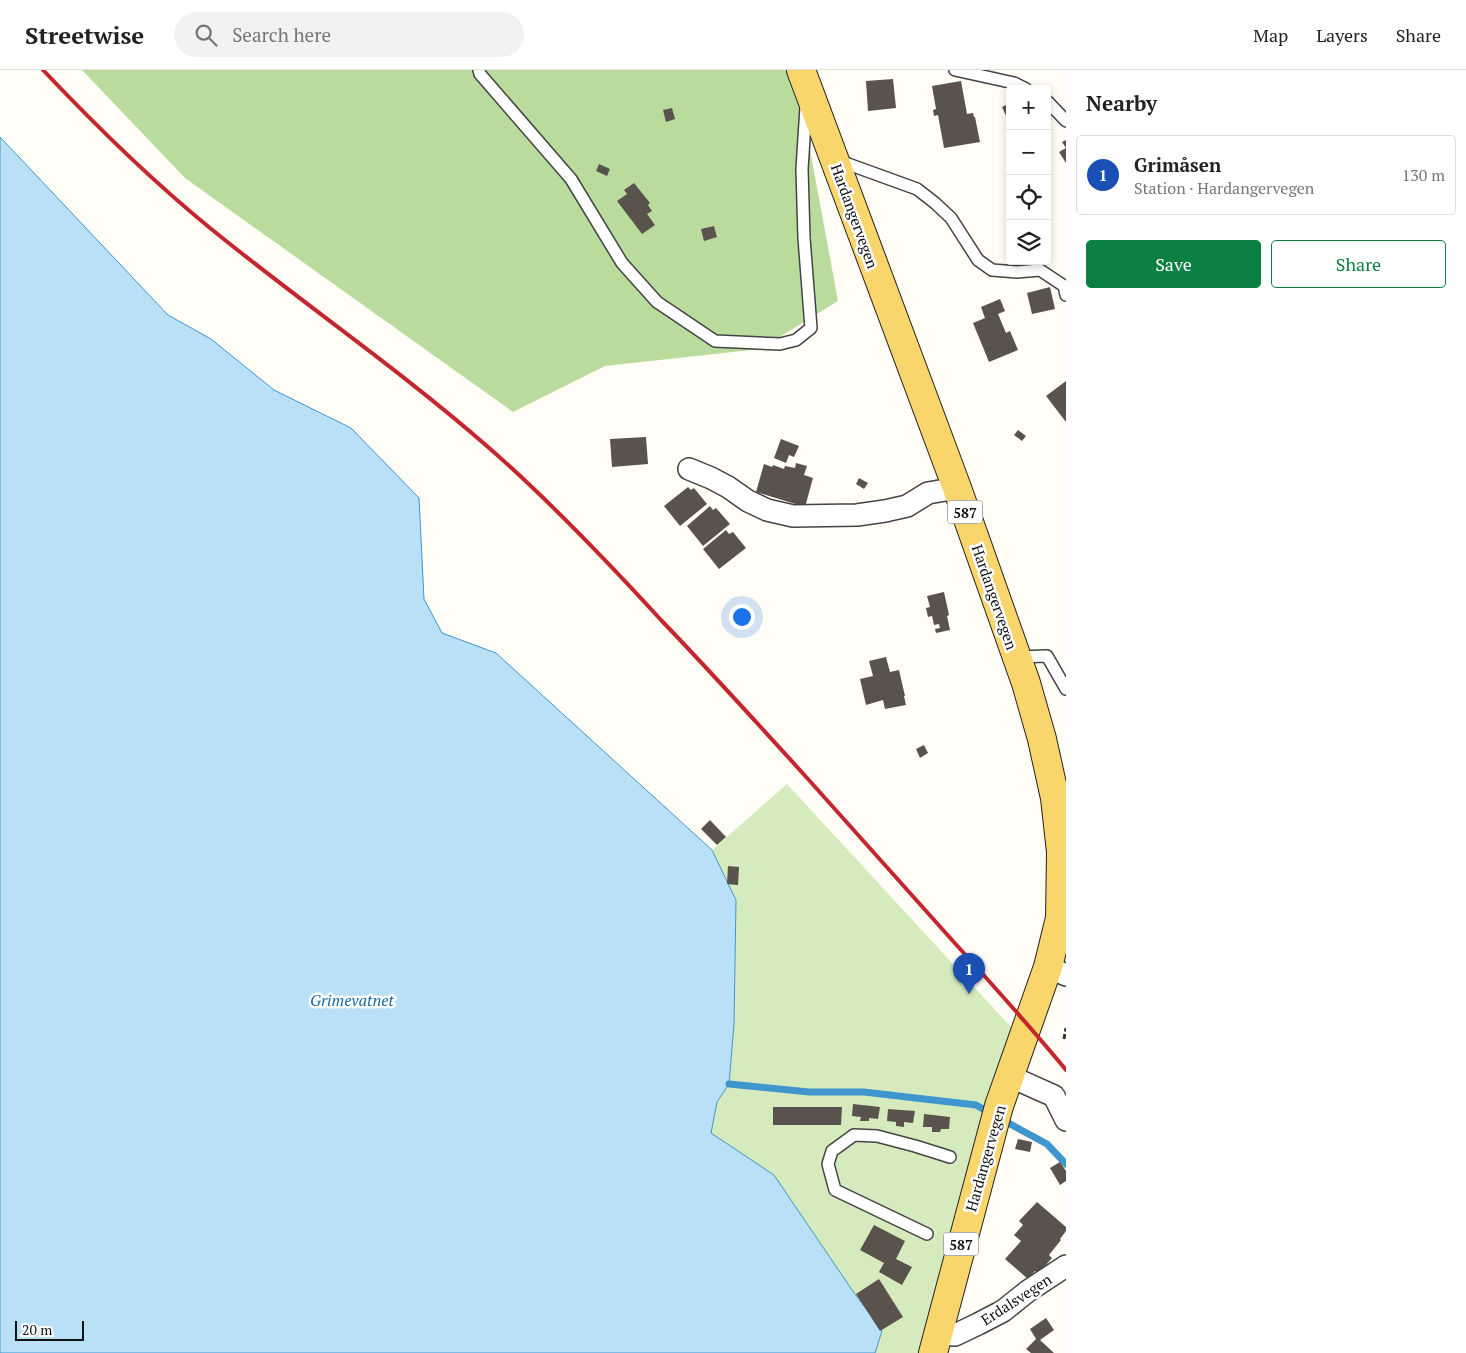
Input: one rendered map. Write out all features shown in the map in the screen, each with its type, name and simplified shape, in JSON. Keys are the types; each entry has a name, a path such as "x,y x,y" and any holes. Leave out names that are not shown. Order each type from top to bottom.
{"main road":[{"name":"Hardangervegen","path":"804,79 957,488 1026,683 1042,739 1055,798 1061,852 1057,971 1009,1076 999,1106 935,1343"}],"street":[{"path":"689,469 711,478 748,501 767,510 793,516 856,515 885,511 907,506 928,493 957,488"},
{"path":"1009,1076 1054,1096 1066,1120"},
{"name":"Erdalsvegen","path":"935,1343 956,1335 1003,1311 1028,1291 1066,1266"}],"lane":[{"path":"478,70 522,124 571,179 622,263 658,302 715,341 780,344 796,340 811,328 804,238 802,169 804,79"},
{"path":"955,70 1018,85"},
{"path":"1051,105 1066,121"},
{"path":"834,159 917,189 951,218 978,260 992,270 1017,272 1040,270 1064,286 1066,295"},
{"path":"1016,657 1047,656 1066,689"},
{"path":"927,1234 835,1190 828,1164 832,1151 854,1135 877,1136 950,1158"}],"path":[{"path":"1064,1039 1066,1028"}],"green space":[{"path":"82,70 787,70 803,112 838,301 760,349 605,366 513,412 185,178"},
{"path":"787,784 1012,1028 980,1125 920,1353 875,1353 882,1331 850,1287 710,1133 717,1102 729,1084 734,1024 736,900 712,850"}],"water":[{"name":"Grimevatnet","path":"0,137 168,315 211,339 274,390 351,428 419,498 424,599 442,633 496,653 712,850 736,900 734,1024 729,1084 717,1102 711,1133 774,1175 882,1331 875,1353 0,1353"}],"building":[{"path":"893,79 896,108 868,111 866,81"},
{"path":"961,81 967,114 973,113 975,117 980,142 944,148 938,115 934,116 933,110 936,109 932,86"},
{"path":"1006,105 1006,116 1002,107"},
{"path":"672,108 675,119 666,122 663,110"},
{"path":"1066,140 1066,148 1062,142"},
{"path":"1066,148 1066,163 1059,152"},
{"path":"599,164 610,169 607,176 596,171"},
{"path":"634,183 650,203 648,205 652,211 647,214 655,225 642,234 617,201 627,194 624,190"},
{"path":"714,226 717,237 704,241 701,229"},
{"path":"1050,287 1055,309 1032,314 1027,293"},
{"path":"1000,299 1005,311 998,314 1006,333 1010,331 1018,350 989,362 973,323 985,318 981,307"},
{"path":"1066,381 1066,422 1046,396"},
{"path":"1018,430 1026,436 1022,441 1014,435"},
{"path":"646,437 648,464 612,467 610,439"},
{"path":"781,439 799,446 794,457 789,455 786,463 774,458"},
{"path":"796,463 807,466 804,475 813,478 805,507 756,492 764,464 784,469 785,466 795,468"},
{"path":"859,478 868,483 864,489 856,484"},
{"path":"688,487 691,490 694,488 707,504 680,526 664,506"},
{"path":"710,506 713,510 716,508 730,524 703,546 687,526"},
{"path":"726,530 729,534 733,532 746,548 719,569 703,549"},
{"path":"944,592 950,630 936,633 935,629 940,628 939,624 934,625 932,616 928,617 926,608 930,607 927,596"},
{"path":"886,657 890,672 899,670 906,705 885,709 883,700 866,705 860,679 873,676 869,661"},
{"path":"924,745 928,753 920,758 916,749"},
{"path":"710,820 726,837 717,845 701,829"},
{"path":"728,866 739,867 738,885 727,884"},
{"path":"853,1104 880,1107 878,1119 869,1118 869,1121 860,1121 861,1117 852,1116"},
{"path":"773,1107 842,1107 841,1125 773,1125"},
{"path":"888,1109 915,1111 913,1123 904,1122 904,1127 896,1126 896,1122 887,1121"},
{"path":"924,1114 950,1117 949,1129 932,1132 932,1127 923,1127"},
{"path":"1018,1139 1032,1142 1030,1152 1015,1149"},
{"path":"1060,1162 1066,1171 1066,1181 1060,1185 1050,1168"},
{"path":"1037,1202 1066,1227 1066,1231 1049,1255 1052,1258 1038,1274 1035,1271 1028,1279 1005,1259 1021,1241 1014,1235 1023,1225 1019,1221"},
{"path":"874,1225 905,1241 896,1259 912,1267 902,1285 879,1272 884,1263 860,1250"},
{"path":"879,1279 903,1317 880,1331 856,1294"},
{"path":"1046,1318 1054,1330 1040,1340 1054,1353 1031,1353 1026,1349 1036,1339 1030,1329"}],"waterway":[{"path":"729,1084 809,1092 864,1092 976,1105 992,1114"},
{"path":"1001,1119 1047,1144 1066,1164"}],"railway":[{"path":"43,70 124,152 188,210 420,390 511,467 555,509 717,679 995,988 1066,1070"}],"place":[{"name":"Grimåsen","path":"969,994"}]}
